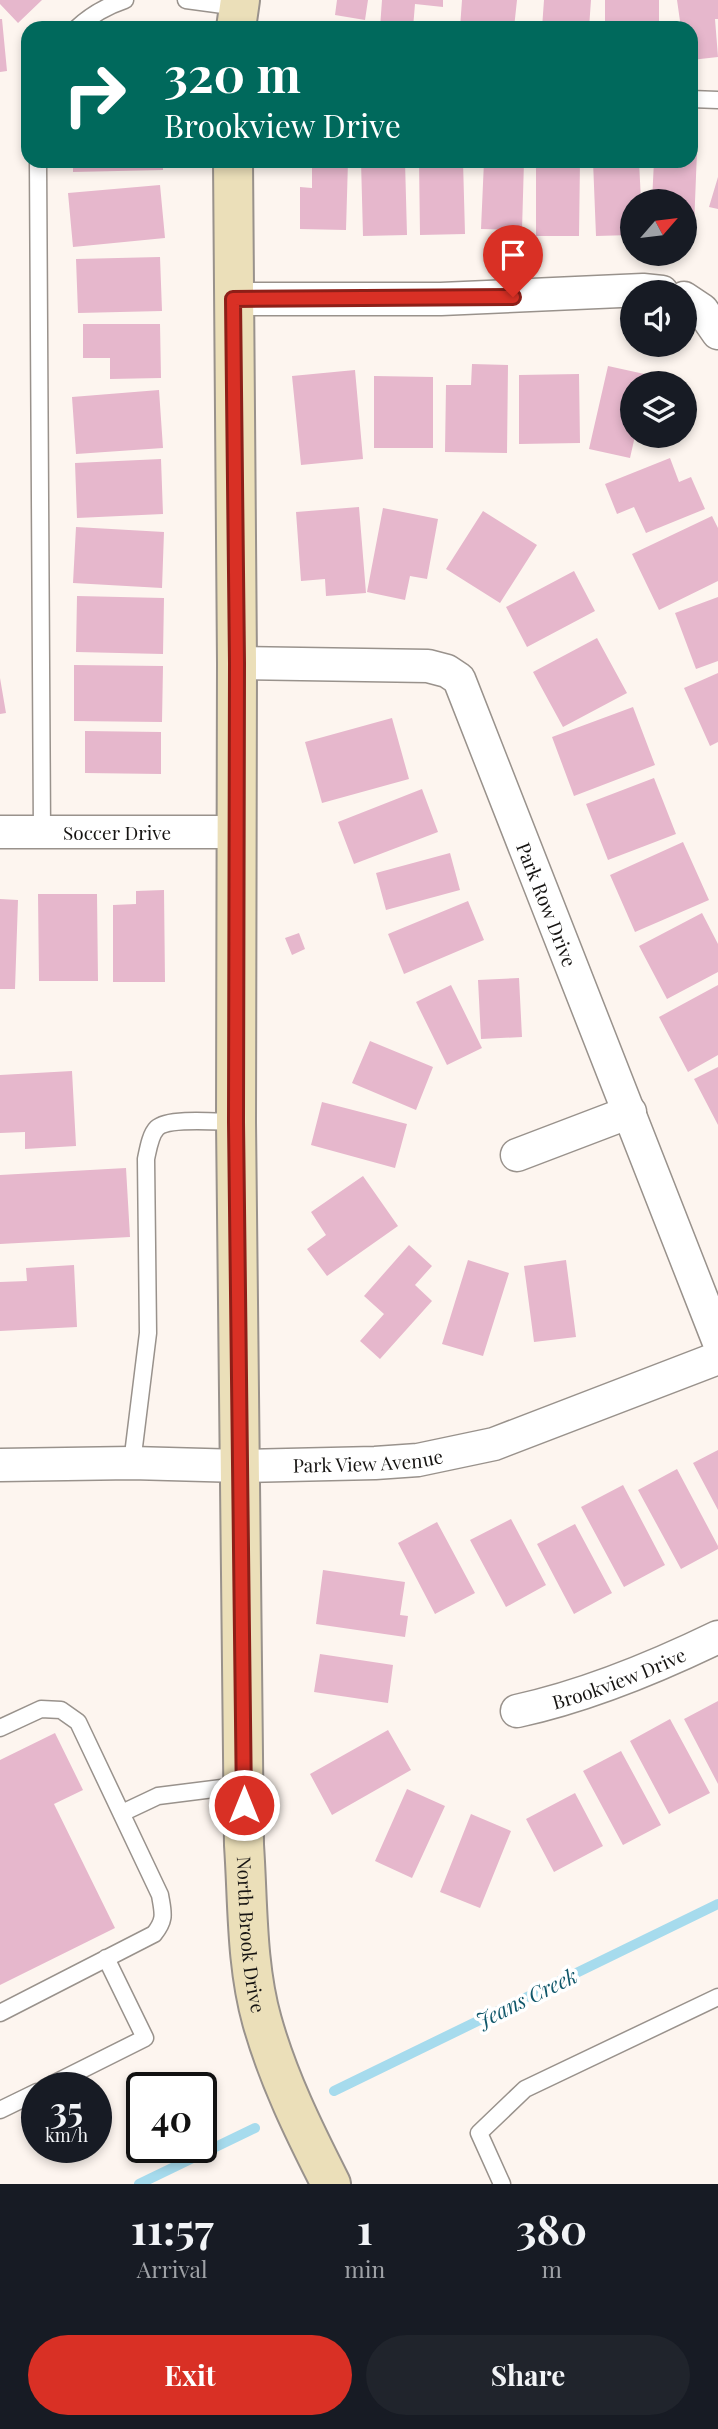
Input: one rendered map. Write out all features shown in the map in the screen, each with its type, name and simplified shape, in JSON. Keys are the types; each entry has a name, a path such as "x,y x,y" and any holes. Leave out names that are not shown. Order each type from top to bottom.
{"street":[{"name":"North Brook Drive","path":"233,168 237,663 236,1122 244,1844 251,1959 262,2019 282,2080 331,2184"},
{"path":"233,299 441,299 620,291"},
{"path":"697,307 718,333"},
{"name":"Park Row Drive","path":"237,663 428,666 447,671 459,679 718,1340"},
{"name":"Soccer Drive","path":"0,832 236,832"},
{"path":"517,1155 630,1112"},
{"name":"Park View Avenue","path":"0,1465 132,1463 241,1466 418,1460 473,1449 532,1430 718,1358"},
{"name":"Brookview Drive","path":"517,1711 600,1687 718,1636"}],"lane":[{"path":"84,21 125,0"},
{"path":"186,0 238,12"},
{"path":"698,99 718,100"},
{"path":"38,168 42,831"},
{"path":"132,1463 148,1333 146,1159 150,1141 157,1128 169,1122 236,1122"},
{"path":"0,1728 41,1709 61,1710 78,1722 160,1895 164,1914 162,1924 154,1934 0,2012"},
{"path":"122,1813 158,1796 245,1785"},
{"path":"77,2072 145,2038 106,1958"},
{"path":"502,2184 480,2133 525,2088 718,1997"},
{"path":"0,2110 21,2100"}],"building":[{"path":"0,0 42,0 18,23 0,4"},
{"path":"337,0 368,0 365,20 335,15"},
{"path":"382,0 443,0 443,7 415,4 414,21 380,21"},
{"path":"462,0 517,0 515,21 460,21"},
{"path":"544,0 591,0 590,21 542,21"},
{"path":"605,0 659,0 659,21 605,21"},
{"path":"677,0 718,0 718,19 715,19 718,57 698,59 698,21 680,21"},
{"path":"0,19 7,71 0,72"},
{"path":"73,168 163,168 163,170 73,172"},
{"path":"312,168 348,168 346,230 300,229 300,187 312,188"},
{"path":"361,168 405,168 407,235 363,236"},
{"path":"419,168 463,168 465,234 420,235"},
{"path":"484,168 524,168 522,230 481,229"},
{"path":"536,168 580,168 579,236 536,236"},
{"path":"593,168 639,168 640,189 620,189 620,235 596,236"},
{"path":"654,168 696,168 696,189 653,189"},
{"path":"718,177 718,209 709,207"},
{"path":"160,185 165,238 73,247 68,193"},
{"path":"160,257 162,311 78,313 76,259"},
{"path":"83,324 160,324 161,378 110,379 110,358 83,358"},
{"path":"472,364 508,365 507,453 445,452 446,385 471,385"},
{"path":"608,366 631,371 620,371 620,448 632,448 630,458 589,449"},
{"path":"355,370 363,459 301,465 292,376"},
{"path":"579,374 580,443 519,444 519,375"},
{"path":"374,376 433,377 433,448 374,448"},
{"path":"159,390 163,448 76,454 72,397"},
{"path":"670,458 679,482 691,477 705,509 646,533 634,507 617,514 605,484"},
{"path":"161,459 163,514 77,518 75,463"},
{"path":"359,507 366,593 326,596 325,579 301,581 296,512"},
{"path":"383,508 438,519 427,579 410,576 405,600 367,592"},
{"path":"483,511 537,545 500,603 446,569"},
{"path":"712,516 718,528 718,581 659,610 632,554"},
{"path":"76,527 164,532 162,588 73,583"},
{"path":"574,571 595,611 527,647 506,607"},
{"path":"77,596 164,598 163,654 76,652"},
{"path":"718,597 718,661 696,669 675,613"},
{"path":"597,638 627,693 563,727 533,672"},
{"path":"74,665 163,666 162,722 74,721"},
{"path":"718,673 718,742 710,746 684,688"},
{"path":"0,678 6,713 0,714"},
{"path":"633,707 655,765 574,796 552,737"},
{"path":"392,718 409,779 322,803 305,742"},
{"path":"85,731 161,732 161,774 85,773"},
{"path":"654,778 676,834 608,860 586,804"},
{"path":"422,789 438,832 354,864 338,822"},
{"path":"683,842 709,900 635,932 610,875"},
{"path":"450,853 460,890 386,910 376,873"},
{"path":"164,890 165,982 113,982 113,905 136,904 136,891"},
{"path":"38,894 97,894 98,981 39,981"},
{"path":"0,899 18,900 15,989 0,989"},
{"path":"468,901 484,940 404,974 388,934"},
{"path":"702,913 718,944 718,972 667,999 639,946"},
{"path":"299,933 305,949 292,955 285,938"},
{"path":"519,978 522,1037 481,1039 478,980"},
{"path":"451,985 482,1048 447,1065 416,1002"},
{"path":"718,985 718,1055 688,1072 659,1017"},
{"path":"370,1041 433,1067 416,1110 352,1083"},
{"path":"718,1067 718,1125 694,1079"},
{"path":"72,1071 76,1146 25,1149 25,1132 0,1133 0,1075"},
{"path":"322,1102 407,1124 395,1168 311,1145"},
{"path":"126,1168 130,1237 0,1244 0,1175"},
{"path":"363,1176 398,1226 327,1276 307,1249 326,1235 311,1212"},
{"path":"409,1245 432,1266 415,1285 432,1301 380,1359 360,1341 384,1314 364,1296"},
{"path":"468,1260 509,1273 483,1356 442,1344"},
{"path":"566,1260 576,1337 534,1342 524,1266"},
{"path":"74,1265 77,1327 0,1331 0,1282 27,1281 26,1268"},
{"path":"718,1450 718,1510 693,1463"},
{"path":"677,1469 718,1546 718,1549 681,1569 638,1490"},
{"path":"623,1485 665,1565 624,1587 581,1507"},
{"path":"511,1519 546,1585 506,1607 470,1540"},
{"path":"437,1522 475,1593 435,1614 398,1543"},
{"path":"575,1524 612,1593 574,1614 537,1544"},
{"path":"323,1570 405,1582 400,1615 408,1616 405,1637 316,1624"},
{"path":"320,1654 393,1665 388,1703 314,1692"},
{"path":"718,1701 718,1784 684,1719"},
{"path":"670,1719 710,1793 669,1814 630,1741"},
{"path":"388,1730 411,1770 332,1815 310,1774"},
{"path":"55,1733 83,1790 54,1804 115,1928 0,1985 0,1760"},
{"path":"621,1751 661,1825 623,1845 583,1771"},
{"path":"407,1789 445,1806 412,1878 375,1861"},
{"path":"575,1793 603,1846 554,1872 526,1819"},
{"path":"471,1814 511,1831 480,1908 440,1892"}],"waterway":[{"name":"Jeans Creek","path":"334,2091 718,1904"},
{"name":"Jeans Creek","path":"139,2184 255,2128"}],"route":[{"path":"244,1805 236,1122 237,663 233,299 513,297"}]}
